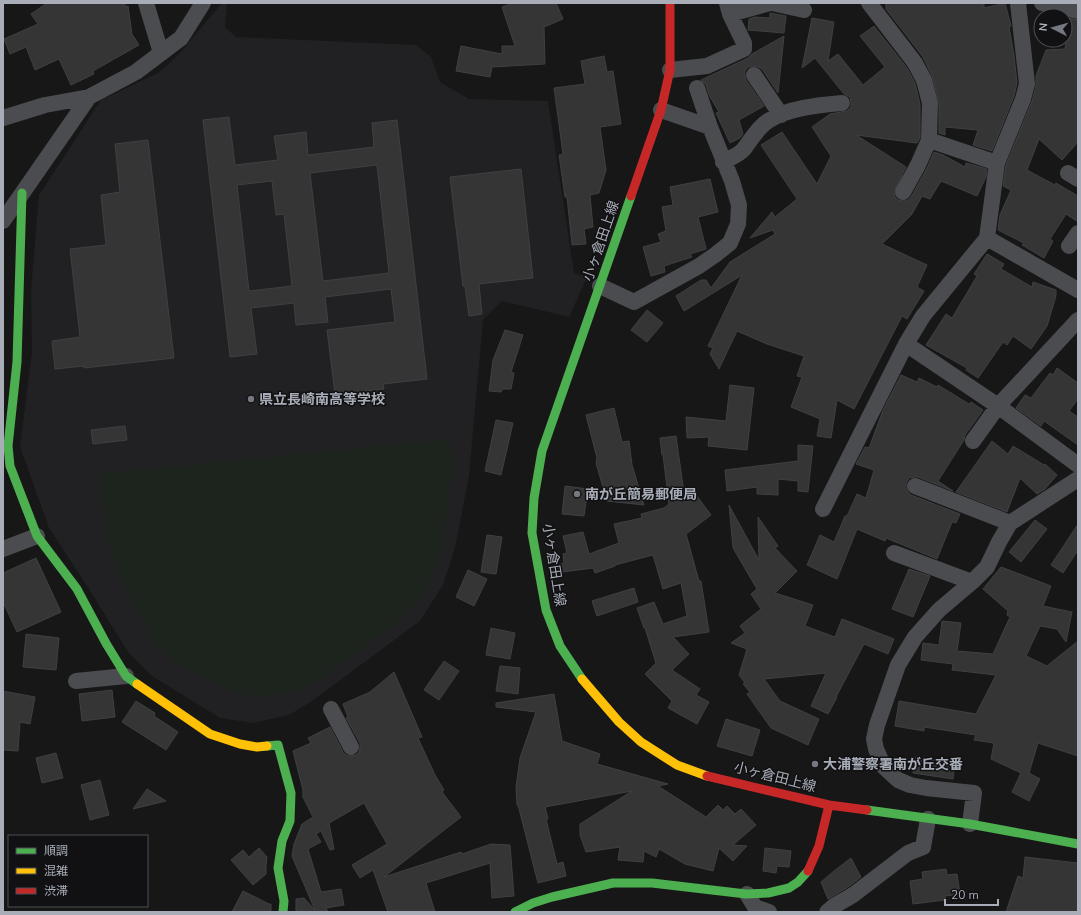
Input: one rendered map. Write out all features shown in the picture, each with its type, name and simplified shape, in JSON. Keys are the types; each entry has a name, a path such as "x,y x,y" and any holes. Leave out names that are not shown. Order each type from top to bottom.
{"main road":[{"name":"小ヶ倉田上線","path":"670,3 670,70 661,110 542,451 534,498 532,533 546,610 560,646 586,685 619,722 641,742 677,765 708,776 830,805 970,824 1078,844"},
{"path":"22,193 18,265 17,362 8,446 10,466 37,536 77,589 107,645 126,676 144,690 210,734 240,744 257,747 278,745 291,793 290,821 282,841 278,868 284,901 283,912"},
{"path":"515,912 526,905 572,892 616,883 654,884 747,894 780,891 800,882 810,868 830,805"}],"street":[{"path":"146,3 161,53"},
{"path":"3,118 45,105 89,98 136,72 181,38 203,3"},
{"path":"670,70 707,66 744,49 744,44 729,8 771,3 804,10"},
{"path":"869,3 914,63 924,80 930,103 929,140 918,165 903,192"},
{"path":"823,509 906,344 923,316 987,238 998,163 1023,99 1027,84 1018,3"},
{"path":"1042,3 1078,11"},
{"path":"754,75 780,115"},
{"path":"600,286 634,302 699,266 730,243 738,224 740,205 710,127 697,88"},
{"path":"3,221 89,98"},
{"path":"723,162 743,150 767,121 780,115 806,107 842,104"},
{"path":"661,110 710,127"},
{"path":"929,140 998,163"},
{"path":"1069,246 1078,232"},
{"path":"987,238 1078,290"},
{"path":"973,441 998,406 1078,320"},
{"path":"906,344 998,406 1078,465"},
{"path":"970,824 974,793 926,788 910,785 898,780 884,767 876,750 874,739 877,725 898,665 915,637 939,610 987,567 1010,523 1078,479"},
{"path":"915,486 1010,523"},
{"path":"3,549 37,536"},
{"path":"894,553 972,582"},
{"path":"76,681 126,676"},
{"path":"331,709 352,747"},
{"path":"827,912 853,895 908,853 923,847 928,819"},
{"path":"747,894 755,907 769,912"}],"shaded area":[{"name":"県立長崎南高等学校","path":"222,3 227,3 225,27 236,37 416,45 431,57 440,82 469,99 548,101 574,273 587,277 569,317 502,301 483,320 469,476 455,548 443,585 420,621 312,701 289,715 253,723 220,718 152,676 128,652 49,528 20,447 32,352 31,291 39,195 101,100 158,73 178,55"},
{"path":"450,439 452,468 443,549 423,596 395,624 329,672 307,687 276,696 248,696 192,672 172,659 156,645 123,583 110,548 104,513 100,474"}],"building":[{"path":"47,3 125,3 125,7 128,6 132,34 139,45 93,71 94,74 71,85 59,59 35,70 26,47 10,54 4,39 38,24 31,14"},
{"path":"513,3 556,3 563,19 544,27 545,64 492,67 490,77 456,71 461,46 502,54 502,46 515,46 502,7"},
{"path":"886,3 984,3 984,8 1005,3 1011,26 1009,27 1017,83 1014,96 992,151 973,145 978,130 945,127 945,135 939,133 939,103 932,76 923,57 886,9"},
{"path":"770,13 786,16 784,33 748,30 749,19 755,17 770,18"},
{"path":"812,18 834,22 828,61 838,54 863,85 885,67 860,36 874,26 907,68 915,83 920,104 920,138 917,143 856,135 906,167 894,192 895,197 898,200 904,201 911,197 934,152 943,155 965,167 966,163 987,169 986,177 977,196 941,181 930,199 922,196 912,214 882,244 927,265 917,287 924,291 907,319 902,316 854,409 837,400 831,438 817,436 820,419 791,407 802,377 797,376 804,356 767,344 737,331 719,369 710,354 713,348 708,346 742,275 684,311 676,296 701,280 706,280 711,288 730,262 775,234 773,230 750,238 772,212 775,217 797,199 761,145 782,132 817,184 831,156 812,127 830,114 847,111 851,107 851,102 850,97 844,94 815,58 802,68"},
{"path":"1073,19 1078,20 1078,142 1062,160 1039,139 1027,170 1055,185 1056,183 1078,196 1078,222 1066,214 1050,239 1053,241 1044,258 1022,245 1024,243 998,230 1000,215 1011,190 1003,186 1006,165 1032,101 1036,86 1036,76 1046,50 1073,48"},
{"path":"784,36 778,93 762,69 754,66 748,67 745,71 746,80 764,106 739,120 743,134 740,138 730,143 716,113 719,112 709,95 706,85 701,80 748,58 752,54"},
{"path":"604,56 607,72 613,71 621,124 600,127 606,170 599,193 590,195 593,227 584,229 586,244 572,245 567,197 565,197 559,155 563,154 554,88 585,84 581,61"},
{"path":"229,117 235,165 278,160 274,136 306,132 308,155 374,147 372,123 397,120 427,379 383,384 384,389 335,394 327,330 395,322 391,289 325,297 328,322 296,325 294,303 251,308 257,354 230,357 203,120","holes":["377,165 389,273 323,281 310,173","272,181 276,215 284,214 292,286 249,291 237,185"]},
{"path":"148,140 174,358 84,368 84,366 55,369 52,341 80,337 70,249 106,245 101,195 120,192 115,144"},
{"path":"521,169 533,278 479,284 482,314 469,316 465,286 463,286 450,177"},
{"path":"710,179 718,212 698,217 706,249 690,254 692,257 664,266 665,272 651,276 643,247 661,242 658,234 666,231 662,207 673,205 670,187"},
{"path":"987,254 1004,264 1001,269 1032,287 1033,282 1056,290 1056,296 1047,326 1031,349 1013,336 1007,345 1003,342 978,378 966,370 967,368 926,345 946,314 952,318 977,276 974,274"},
{"path":"647,310 663,323 647,342 631,330"},
{"path":"505,330 523,335 511,372 514,373 511,389 503,389 501,392 489,391 493,360"},
{"path":"1057,368 1078,383 1078,399 1069,411 1078,417 1078,445 1044,421 1041,426 1016,408 1025,395 1031,398 1050,373 1053,375"},
{"path":"901,375 917,382 919,378 937,387 938,385 969,404 971,402 983,410 965,435 964,440 938,481 953,491 918,477 909,478 906,483 906,488 911,495 960,514 956,523 952,522 937,559 886,538 885,541 857,529 837,579 807,565 820,535 834,542 845,516 847,516 857,494 866,498 874,470 856,464 865,447 869,448 883,410"},
{"path":"730,385 754,388 747,450 708,446 709,437 687,438 686,417 726,421"},
{"path":"614,408 622,442 629,441 632,465 644,505 607,501 596,463 597,458 586,415"},
{"path":"496,420 513,423 501,475 485,471"},
{"path":"125,426 127,440 93,444 91,430"},
{"path":"676,436 684,493 691,488 711,515 686,534 699,581 701,581 709,632 673,637 689,654 672,670 700,689 696,695 709,702 697,724 668,708 672,701 645,674 656,663 637,608 654,602 663,624 687,616 681,583 663,589 653,555 615,565 595,573 593,568 555,573 553,567 564,563 563,554 567,553 563,536 583,532 589,554 619,543 614,524 642,518 641,514 664,508 669,504 660,438"},
{"path":"992,441 1008,454 1013,446 1044,465 1045,464 1057,475 1045,489 1037,494 1020,478 1007,512 956,492"},
{"path":"798,445 813,446 808,492 798,491 798,481 778,479 778,495 757,494 757,487 727,491 725,470 798,461"},
{"path":"565,486 588,489 584,516 562,514"},
{"path":"729,505 759,560 758,517 778,546 775,548 797,571 775,593 813,605 805,626 835,637 842,619 894,639 888,654 864,644 828,714 811,706 826,673 764,679 780,701 819,719 808,745 771,728 747,694 750,692 743,684 745,683 739,675 747,649 731,643 745,633 740,626 761,609 751,594 757,589 733,548"},
{"path":"1035,520 1047,529 1021,562 1009,552"},
{"path":"1078,524 1078,550 1063,573 1051,565"},
{"path":"487,535 502,537 496,574 481,572"},
{"path":"36,558 61,612 17,632 3,602 3,573"},
{"path":"1001,567 1051,586 1043,606 1072,612 1066,642 1057,629 1040,626 1026,656 1047,666 1078,641 1078,756 1038,743 1029,773 1040,779 1029,801 1012,792 1021,773 991,759 994,743 974,740 976,735 924,727 924,731 895,726 899,701 976,714 996,675 952,670 953,664 921,660 923,643 939,645 942,621 961,623 957,651 993,654 1010,617 1007,615 1008,611 983,589"},
{"path":"909,569 930,576 913,617 892,609"},
{"path":"468,570 487,579 474,606 456,597"},
{"path":"634,588 638,602 597,616 592,601"},
{"path":"491,628 515,633 510,659 486,655"},
{"path":"26,634 59,638 56,670 23,667"},
{"path":"444,661 459,671 439,700 424,690"},
{"path":"500,666 520,668 518,694 496,691"},
{"path":"394,672 422,737 418,738 435,775 444,790 442,792 461,817 384,877 491,844 510,845 514,896 492,898 490,863 426,883 435,912 388,912 373,870 360,878 352,865 387,844 364,803 329,823 334,849 330,850 321,831 316,834 321,842 308,849 321,892 341,889 344,905 326,908 328,912 296,912 296,899 304,898 315,910 292,856 294,844 302,824 313,817 303,797 303,790 293,751 311,743 308,738 330,727 343,752 350,756 356,755 359,752 360,743 346,718 348,717 343,704 370,692"},
{"path":"112,690 115,717 82,721 79,694"},
{"path":"3,691 35,697 30,724 20,722 18,751 3,750"},
{"path":"554,694 562,741 600,754 597,764 668,784 658,786 706,817 718,805 723,810 727,806 735,814 741,809 756,825 733,845 747,846 733,861 719,848 713,871 685,864 659,849 656,857 644,851 643,862 618,860 620,847 586,852 580,835 580,824 632,791 545,807 548,819 546,819 557,864 563,862 566,876 538,883 517,805 516,787 520,758 536,712 496,707 496,703"},
{"path":"136,701 155,713 154,716 178,732 166,750 122,722"},
{"path":"726,719 760,730 752,756 717,746"},
{"path":"56,753 63,778 42,783 36,758"},
{"path":"915,757 955,763 953,779 913,773"},
{"path":"100,780 109,815 90,820 81,785"},
{"path":"147,789 166,801 133,809"},
{"path":"259,848 267,857 266,874 253,885 231,860 243,850 249,857"},
{"path":"765,848 791,851 789,867 777,866 776,873 763,871"},
{"path":"1025,857 1078,863 1077,912 1006,912 1018,876 1023,878"},
{"path":"851,858 861,877 828,899 821,882"},
{"path":"946,869 947,875 957,874 960,894 945,896 945,900 913,904 910,881 923,879 922,872"},
{"path":"243,891 271,904 271,912 232,912"}],"traffic: fast":[{"path":"22,193 17,362 8,446 10,466 37,536 77,589 107,645 126,676 137,684"},
{"path":"582,679 560,646 546,610 532,533 534,498 542,451 631,196"},
{"path":"267,746 278,745 291,793 290,821 282,841 278,868 284,901 283,912"},
{"path":"867,810 970,824 1078,844"},
{"path":"515,912 533,903 552,897 613,883 652,883 746,894 768,893 789,888 798,882 808,871"}],"traffic: slow":[{"path":"582,679 619,722 641,742 677,765 707,776"},
{"path":"137,684 210,734 240,744 257,747 267,746"}],"traffic: jam":[{"path":"631,196 661,110 670,70 670,3"},
{"path":"707,776 829,805 867,810"},
{"path":"808,871 819,846 829,805"}],"place":[{"name":"県立長崎南高等学校","path":"251,399"},
{"name":"南が丘簡易郵便局","path":"577,494"},
{"name":"大浦警察署南が丘交番","path":"815,764"}]}
